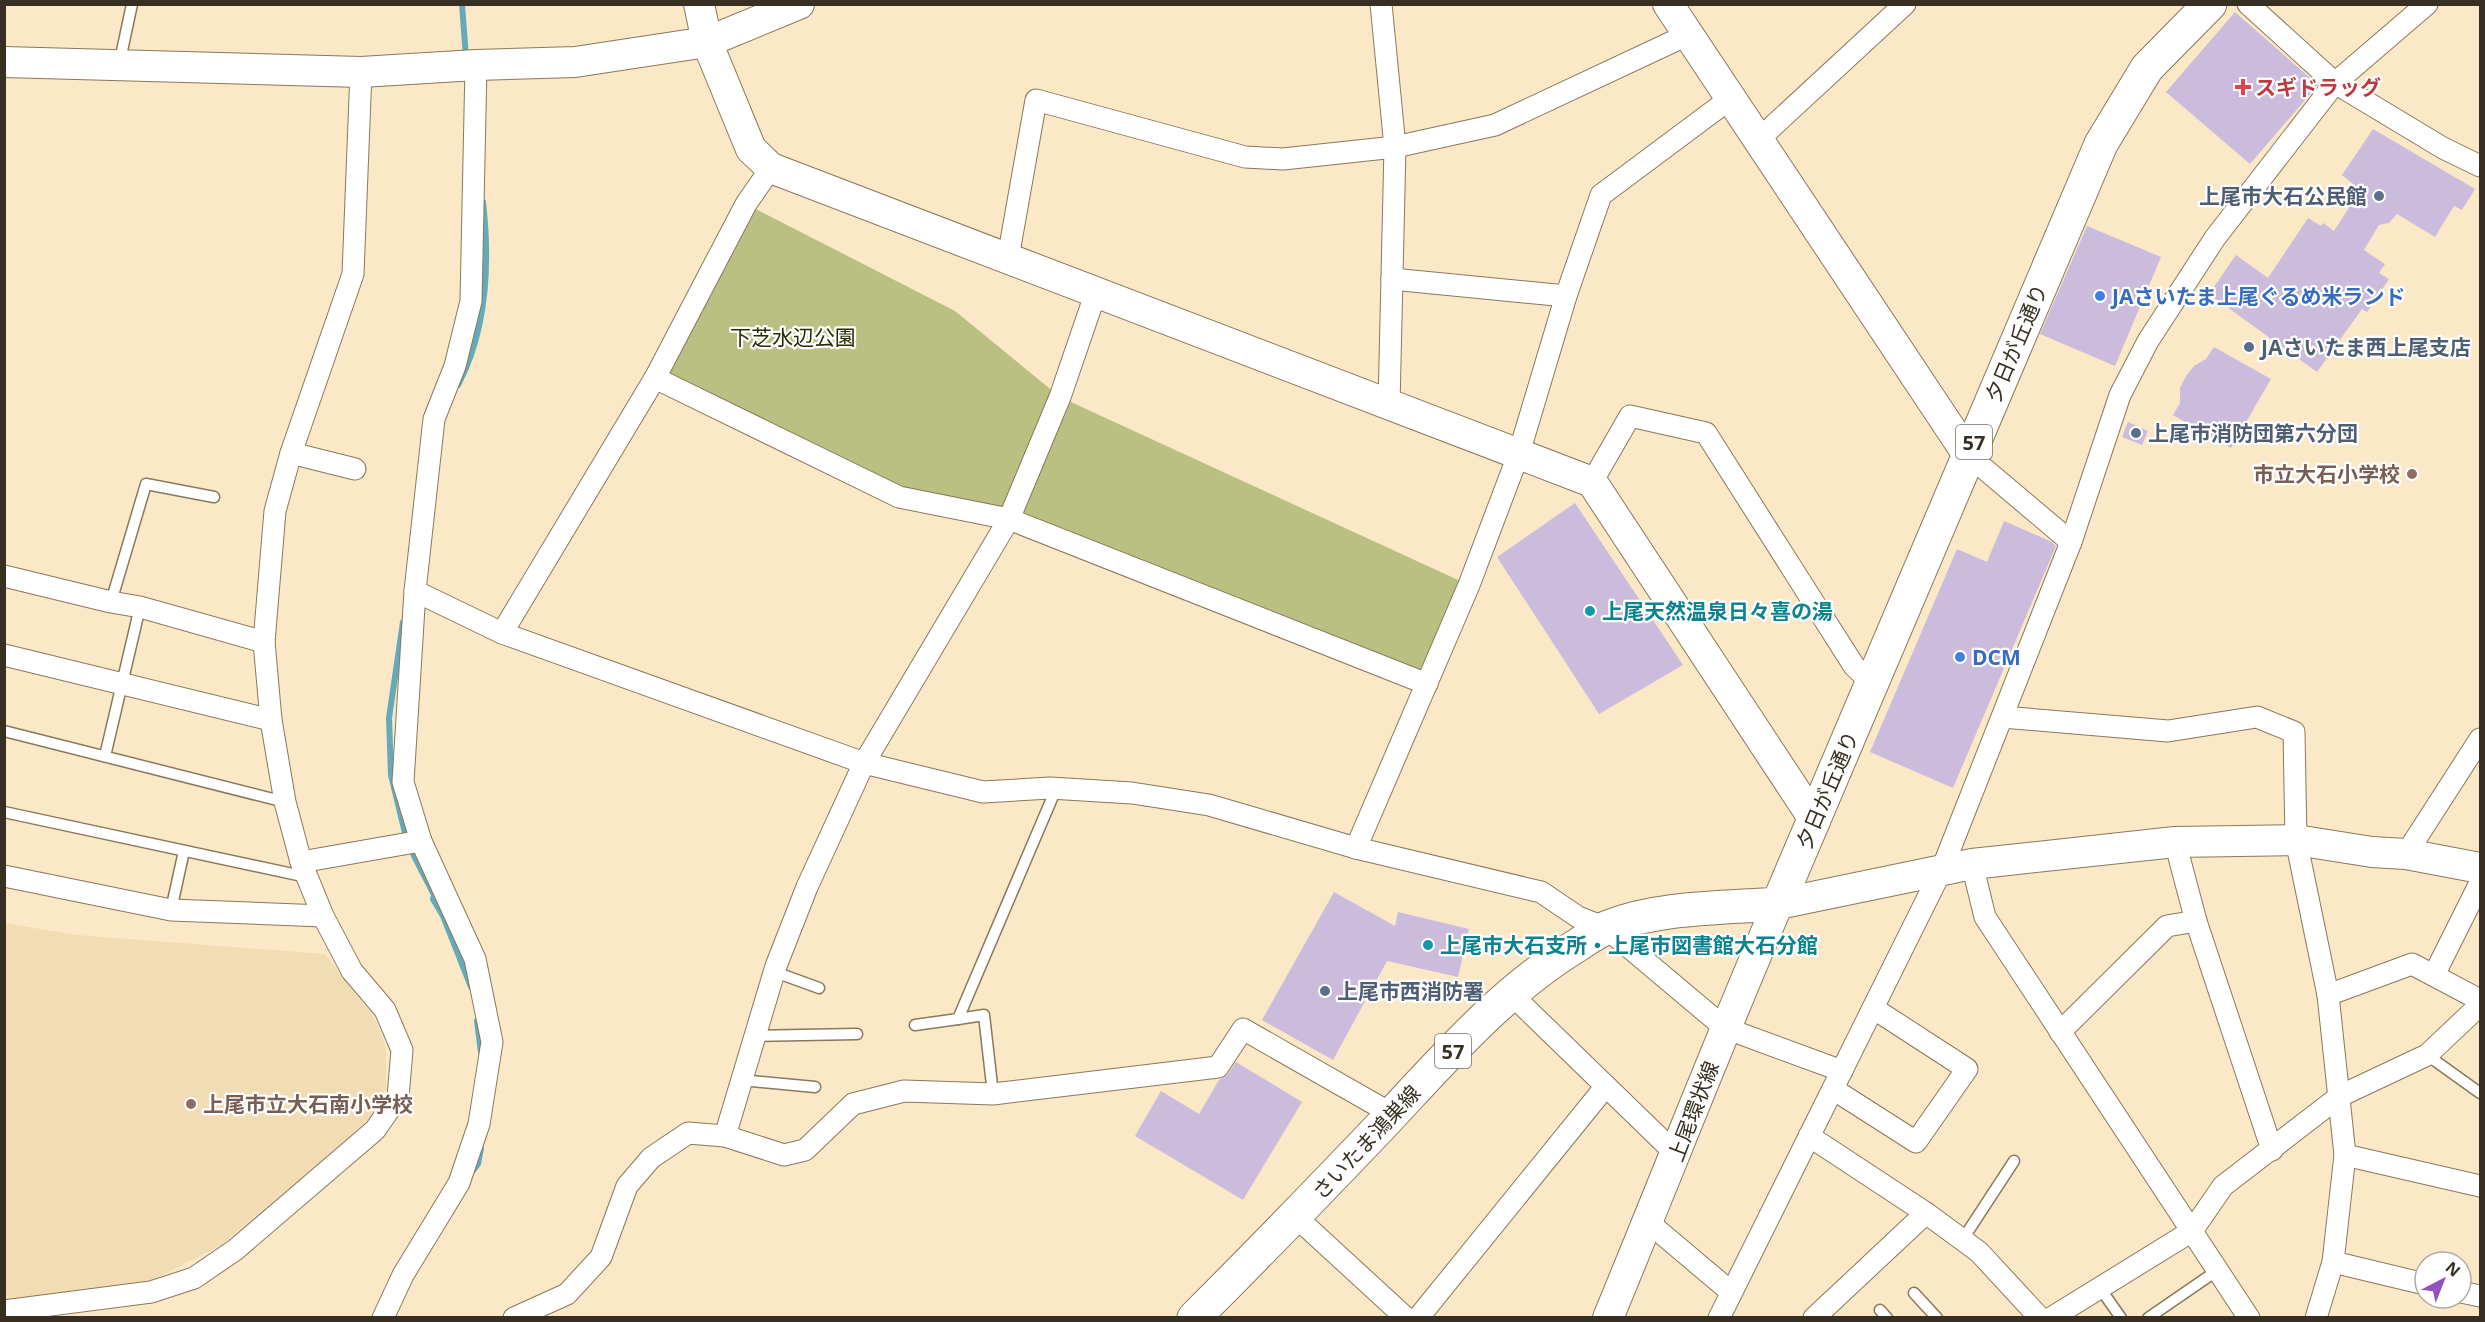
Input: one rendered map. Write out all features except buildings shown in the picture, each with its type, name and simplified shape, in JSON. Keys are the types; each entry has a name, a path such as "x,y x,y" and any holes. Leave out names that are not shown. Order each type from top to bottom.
{"main road":[{"name":"夕日が丘通り","path":"1778,904 2101,144 2147,68 2210,4"},
{"name":"さいたま鴻巣線","path":"1201,1315 1392,1114 1511,994 1540,969 1606,928 1636,918 1778,904"}],"street":[{"path":"699,4 707,42 751,149 771,168 1592,482 1815,821"},
{"path":"4,62 361,72 476,64 575,62 707,42 799,4"},
{"path":"1381,4 1395,147 1389,405"},
{"path":"1668,4 1968,455 2071,542"},
{"path":"1759,139 1905,4"},
{"path":"2248,4 2335,83 2443,148 2481,166"},
{"path":"1719,1317 1942,869 2071,542 2120,395 2148,341 2215,238 2335,83 2427,4"},
{"path":"1008,258 1036,100 1245,157 1283,159 1395,147 1495,125 1687,35"},
{"path":"383,1317 403,1275 459,1183 479,1124 492,1042 475,959 422,841 403,782 415,591 434,419 455,366 471,301 476,64"},
{"path":"4,1311 151,1292 194,1278 235,1250 375,1130 398,1097 402,1050 385,1010 352,971 323,916 304,869 285,801 271,720 264,642 275,511 291,453 353,274 361,72"},
{"path":"1356,848 1469,585 1519,453 1566,296 1601,195 1731,98"},
{"path":"502,633 655,378 746,204 771,168"},
{"path":"1392,279 1566,296"},
{"path":"726,1136 775,972 807,887 864,764 1009,519 1060,397 1096,292"},
{"path":"655,378 900,497 1009,519 1427,684"},
{"path":"1592,482 1630,416 1706,433 1854,666 1872,683"},
{"path":"291,453 355,469"},
{"path":"4,576 140,607 264,642"},
{"path":"415,591 502,633 864,764 983,792 1056,789 1132,793 1209,805 1356,848 1541,892 1578,917 1606,928 1725,1028 1837,1080 1916,1142 1967,1069 1873,1008"},
{"path":"4,656 271,720"},
{"path":"2003,717 2168,731 2257,717 2294,732 2296,840 2328,995 2345,1155 2332,1262 2316,1317"},
{"path":"2406,854 2481,739"},
{"path":"1778,904 1972,864 2175,842 2296,840 2372,852 2406,854 2481,868"},
{"path":"304,869 422,841"},
{"path":"2175,842 2196,921 2272,1150"},
{"path":"1972,864 1985,917 2249,1317"},
{"path":"4,876 171,910 323,916"},
{"path":"2434,975 2481,883"},
{"name":"上尾環状線","path":"1608,1317 1676,1154 1725,1028 1778,904"},
{"path":"2060,1032 2167,926 2196,921"},
{"path":"2328,995 2412,964 2481,1000"},
{"path":"1511,994 1676,1154"},
{"path":"2051,1317 2192,1231 2223,1186 2340,1096 2427,1055 2481,1005"},
{"path":"514,1317 567,1294 601,1257 627,1186 651,1158 688,1133 726,1136 784,1155 805,1150 853,1104 904,1091 993,1094 1218,1067 1243,1029 1392,1114"},
{"path":"1418,1317 1606,1086"},
{"path":"1809,1136 1963,1239 1979,1252 2040,1317"},
{"path":"2345,1155 2481,1186"},
{"path":"1814,1317 1926,1213"},
{"path":"1295,1216 1406,1317"},
{"path":"1648,1222 1731,1292"},
{"path":"2332,1262 2413,1281"}],"lane":[{"path":"119,65 132,4"},
{"path":"111,602 146,484 214,497"},
{"path":"105,756 140,607"},
{"path":"4,731 285,801"},
{"path":"958,1019 1056,789"},
{"path":"4,812 184,851 304,869"},
{"path":"171,910 184,851"},
{"path":"775,972 819,988"},
{"path":"915,1025 984,1015 993,1094"},
{"path":"755,1036 857,1034"},
{"path":"2427,1055 2481,1093"},
{"path":"741,1080 815,1087"},
{"path":"1963,1239 2014,1161"},
{"path":"2148,1317 2218,1270"},
{"path":"2100,1288 2121,1317"},
{"path":"1914,1293 1937,1317"}],"shaded area":[{"name":"上尾市立大石南小学校","path":"4,923 76,935 325,954 374,1018 386,1047 386,1088 369,1120 221,1245 143,1285 5,1300"}],"green space":[{"name":"下芝水辺公園","path":"746,204 955,311 1060,397 1469,585 1427,684 1009,519 899,497 655,378"}],"waterway":[{"path":"462,4 466,58"},
{"path":"458,385 475,342 484,296 486,249 483,202"},
{"path":"403,622 389,718 391,775 405,833 434,895 433,899 443,916 471,987"},
{"path":"477,1021 481,1052"},
{"path":"472,1172 478,1164 481,1148"}],"place":[{"name":"スギドラッグ","path":"2243,87"},
{"name":"上尾市大石公民館","path":"2379,196"},
{"name":"JAさいたま上尾ぐるめ米ランド","path":"2100,296"},
{"name":"JAさいたま西上尾支店","path":"2249,347"},
{"name":"上尾市消防団第六分団","path":"2136,433"},
{"name":"市立大石小学校","path":"2412,474"},
{"name":"上尾天然温泉日々喜の湯","path":"1590,611"},
{"name":"DCM","path":"1960,657"},
{"name":"上尾市大石支所・上尾市図書館大石分館","path":"1428,945"},
{"name":"上尾市西消防署","path":"1325,991"},
{"name":"上尾市立大石南小学校","path":"191,1104"}]}
